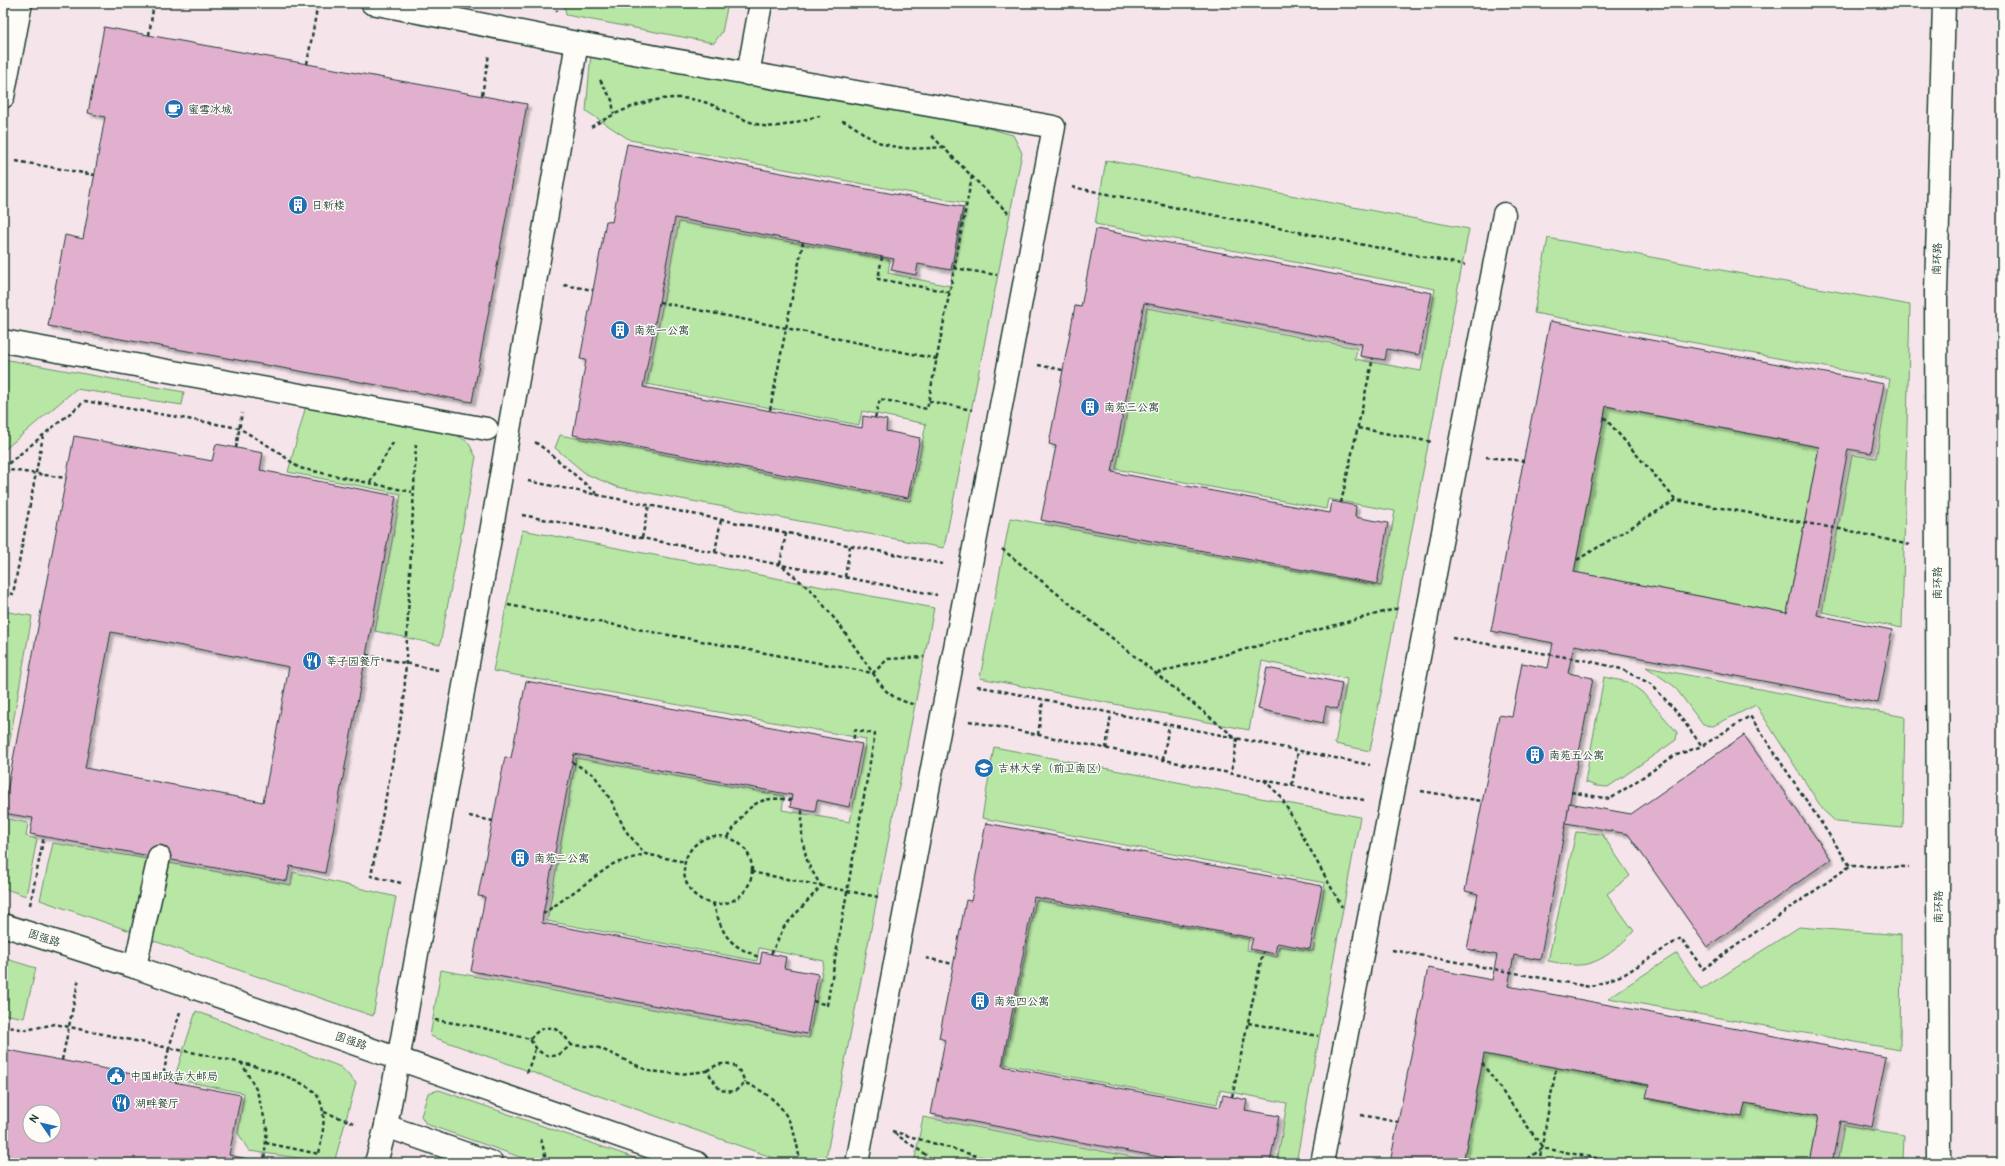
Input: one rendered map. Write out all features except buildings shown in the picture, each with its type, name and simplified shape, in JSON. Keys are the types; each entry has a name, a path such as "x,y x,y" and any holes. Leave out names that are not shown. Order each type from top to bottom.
{"street":[{"path":"3,97 21,3"},
{"path":"372,3 577,43 1054,127 857,1163"},
{"path":"748,74 761,3"},
{"name":"南环路","path":"1938,1163 1936,292 1944,3"},
{"path":"376,1163 386,1126 577,43"},
{"path":"1322,1163 1504,214"},
{"path":"3,341 487,429"},
{"path":"135,967 159,857"},
{"name":"图强路","path":"3,925 135,967 398,1057 697,1163"},
{"path":"386,1126 492,1163"}],"path":[{"path":"149,35 154,3"},
{"path":"307,64 318,3"},
{"path":"482,95 490,46"},
{"path":"599,78 612,100 614,114"},
{"path":"589,128 614,114 637,104 678,98 703,102 763,126 781,126 801,119 824,116"},
{"path":"920,104 918,121 1010,215"},
{"path":"839,120 846,122 870,138 894,148 918,149 943,147"},
{"path":"16,161 94,175"},
{"path":"875,418 880,399 927,409 972,176"},
{"path":"1071,187 1468,265"},
{"path":"770,410 803,242"},
{"path":"882,257 878,279 950,292"},
{"path":"954,268 1005,276"},
{"path":"563,285 593,290"},
{"path":"659,302 937,360"},
{"path":"1341,503 1372,358"},
{"path":"1031,364 1063,370"},
{"path":"236,448 248,386"},
{"path":"3,469 85,401 239,428 277,451 299,468 412,492"},
{"path":"929,401 979,411"},
{"path":"370,482 408,415"},
{"path":"404,884 371,876 404,701 412,492 416,441 408,415"},
{"path":"1604,417 1676,500 1851,531 1915,547"},
{"path":"1358,428 1435,443"},
{"path":"3,592 13,594 43,435"},
{"path":"534,441 598,495"},
{"path":"1486,457 1524,461"},
{"path":"3,469 66,478"},
{"path":"526,481 949,565"},
{"path":"1576,560 1676,500"},
{"path":"642,538 648,505"},
{"path":"521,515 943,596"},
{"path":"716,552 721,520"},
{"path":"780,564 786,533"},
{"path":"845,577 850,546"},
{"path":"998,546 1238,739"},
{"path":"780,564 814,593 841,627 884,690 899,700 916,706"},
{"path":"505,604 873,673"},
{"path":"1156,674 1405,606"},
{"path":"1451,638 1589,661 1621,668 1651,684 1675,710 1702,746"},
{"path":"366,655 443,670"},
{"path":"873,673 888,660 925,656"},
{"path":"972,685 1376,767"},
{"path":"1038,735 1043,700"},
{"path":"1106,749 1112,714"},
{"path":"1571,792 1610,799 1674,756 1702,746 1750,716 1850,866"},
{"path":"966,721 1370,801"},
{"path":"1164,760 1169,725"},
{"path":"813,1002 827,1005 875,734 855,730 853,742"},
{"path":"1231,773 1238,739"},
{"path":"1292,786 1298,751"},
{"path":"572,762 594,775 612,802 624,830 645,854"},
{"path":"1264,780 1281,797 1344,911"},
{"path":"1423,791 1482,801"},
{"path":"728,837 742,814 760,801 774,797 791,800"},
{"path":"802,809 803,846 808,864 821,886"},
{"path":"466,815 493,821"},
{"path":"30,907 44,836"},
{"path":"717,836 728,837 738,843 746,851 750,861 751,872 749,883 743,892 734,899 724,903 713,903 702,900 693,893 687,884 684,874 685,862 689,852 696,844 706,838 717,836"},
{"path":"543,914 613,864 645,854 685,862"},
{"path":"1392,950 1590,987 1625,974 1681,938 1703,969 1850,866 1912,868"},
{"path":"751,872 886,899"},
{"path":"771,954 784,927 821,886"},
{"path":"713,903 721,928 730,941 739,949 761,958"},
{"path":"1232,1097 1263,952"},
{"path":"923,957 953,964"},
{"path":"62,1060 80,974"},
{"path":"162,1080 169,1048 182,1006"},
{"path":"429,1019 479,1027 530,1039"},
{"path":"1248,1023 1326,1038"},
{"path":"3,1026 26,1030 55,1024 240,1062 287,1077 309,1088 318,1096 324,1112 319,1154 266,1143"},
{"path":"530,1039 534,1033 545,1027 552,1028 564,1034 570,1045"},
{"path":"530,1039 535,1049 546,1055 558,1055 570,1045 597,1047 649,1071 680,1074 707,1071 719,1064 733,1065 742,1073 745,1082 758,1088 782,1106 797,1139 800,1163"},
{"path":"525,1079 535,1049"},
{"path":"240,1062 257,1090 267,1128 264,1163"},
{"path":"1482,1063 1543,1148 1622,1163"},
{"path":"1539,1163 1543,1148 1556,1068"},
{"path":"707,1071 720,1090 734,1092 745,1082"},
{"path":"324,1112 357,1123 357,1128"},
{"path":"1361,1115 1398,1122"},
{"path":"938,1163 892,1131 1000,1163"},
{"path":"539,1132 547,1163"},
{"path":"1522,1163 1543,1148"}],"shaded area":[{"name":"吉林大学（前卫南区）","path":"3,3 2002,3 2002,1163 3,1163"}],"green space":[{"path":"564,3 728,3 722,32 714,43 566,15"},
{"path":"591,53 966,122 1013,135 1022,153 944,548 617,487 586,474 555,448 560,435 910,501 926,424 862,411 859,425 647,384 679,222 890,260 888,273 950,286 965,203 630,140 586,111"},
{"path":"1106,160 1469,229 1370,751 1335,744 1347,679 1262,661 1249,730 980,678 1010,518 1381,586 1395,511 1328,499 1326,509 1116,469 1147,308 1357,348 1355,359 1421,371 1435,289 1095,224"},
{"path":"1548,238 1910,305 1902,628 1822,612 1852,455 1876,458 1890,379 1534,313"},
{"path":"3,359 184,392 182,405 76,389 3,451"},
{"path":"317,405 455,434 468,442 476,457 440,645 375,631 401,494 288,472 305,409"},
{"path":"1606,406 1819,447 1787,613 1574,572"},
{"path":"522,530 934,608 825,1163 788,1163 430,1036 441,970 809,1038 824,961 759,948 757,961 547,921 576,758 784,796 782,810 850,822 866,739 493,671"},
{"path":"3,611 32,616 3,779"},
{"path":"1646,667 1905,717 1903,828 1836,822 1823,810 1756,705 1713,726 1703,725 1674,686"},
{"path":"1604,677 1628,682 1642,692 1677,732 1676,740 1608,787 1596,786 1585,782"},
{"path":"994,747 1360,817 1296,1163 1277,1163 1287,1103 1220,1090 1217,1104 1004,1064 1036,900 1249,939 1247,950 1277,957 1279,946 1313,951 1325,883 982,818"},
{"path":"3,818 28,823 26,836 37,839 26,896 3,888"},
{"path":"1576,832 1602,834 1630,876 1607,894 1634,931 1614,950 1599,960 1582,965 1567,965 1548,961"},
{"path":"53,843 148,859 133,932 40,900"},
{"path":"169,863 291,885 293,872 396,897 373,1016 151,940"},
{"path":"1799,927 1901,935 1900,1050 1608,998 1677,953 1701,990"},
{"path":"3,958 36,968 24,1018 3,1014"},
{"path":"196,1011 341,1067 356,1083 334,1163 249,1151 238,1133 244,1093 174,1079"},
{"path":"1484,1054 1649,1085 1646,1099 1742,1117 1745,1103 1818,1116 1809,1163 1463,1163"},
{"path":"439,1090 649,1163 537,1163 426,1124 421,1116 428,1093"},
{"path":"923,1117 1164,1163 914,1163"},
{"path":"1844,1125 1904,1135 1903,1163 1837,1163"}],"place":[{"name":"蜜雪冰城","path":"174,109"},
{"name":"日新楼","path":"298,205"},
{"name":"南苑一公寓","path":"620,330"},
{"name":"南苑三公寓","path":"1090,407"},
{"name":"莘子园餐厅","path":"312,661"},
{"name":"南苑五公寓","path":"1535,755"},
{"name":"吉林大学（前卫南区）","path":"984,768"},
{"name":"南苑二公寓","path":"520,858"},
{"name":"南苑四公寓","path":"980,1001"},
{"name":"中国邮政吉大邮局","path":"116,1076"},
{"name":"湖畔餐厅","path":"121,1103"}]}
